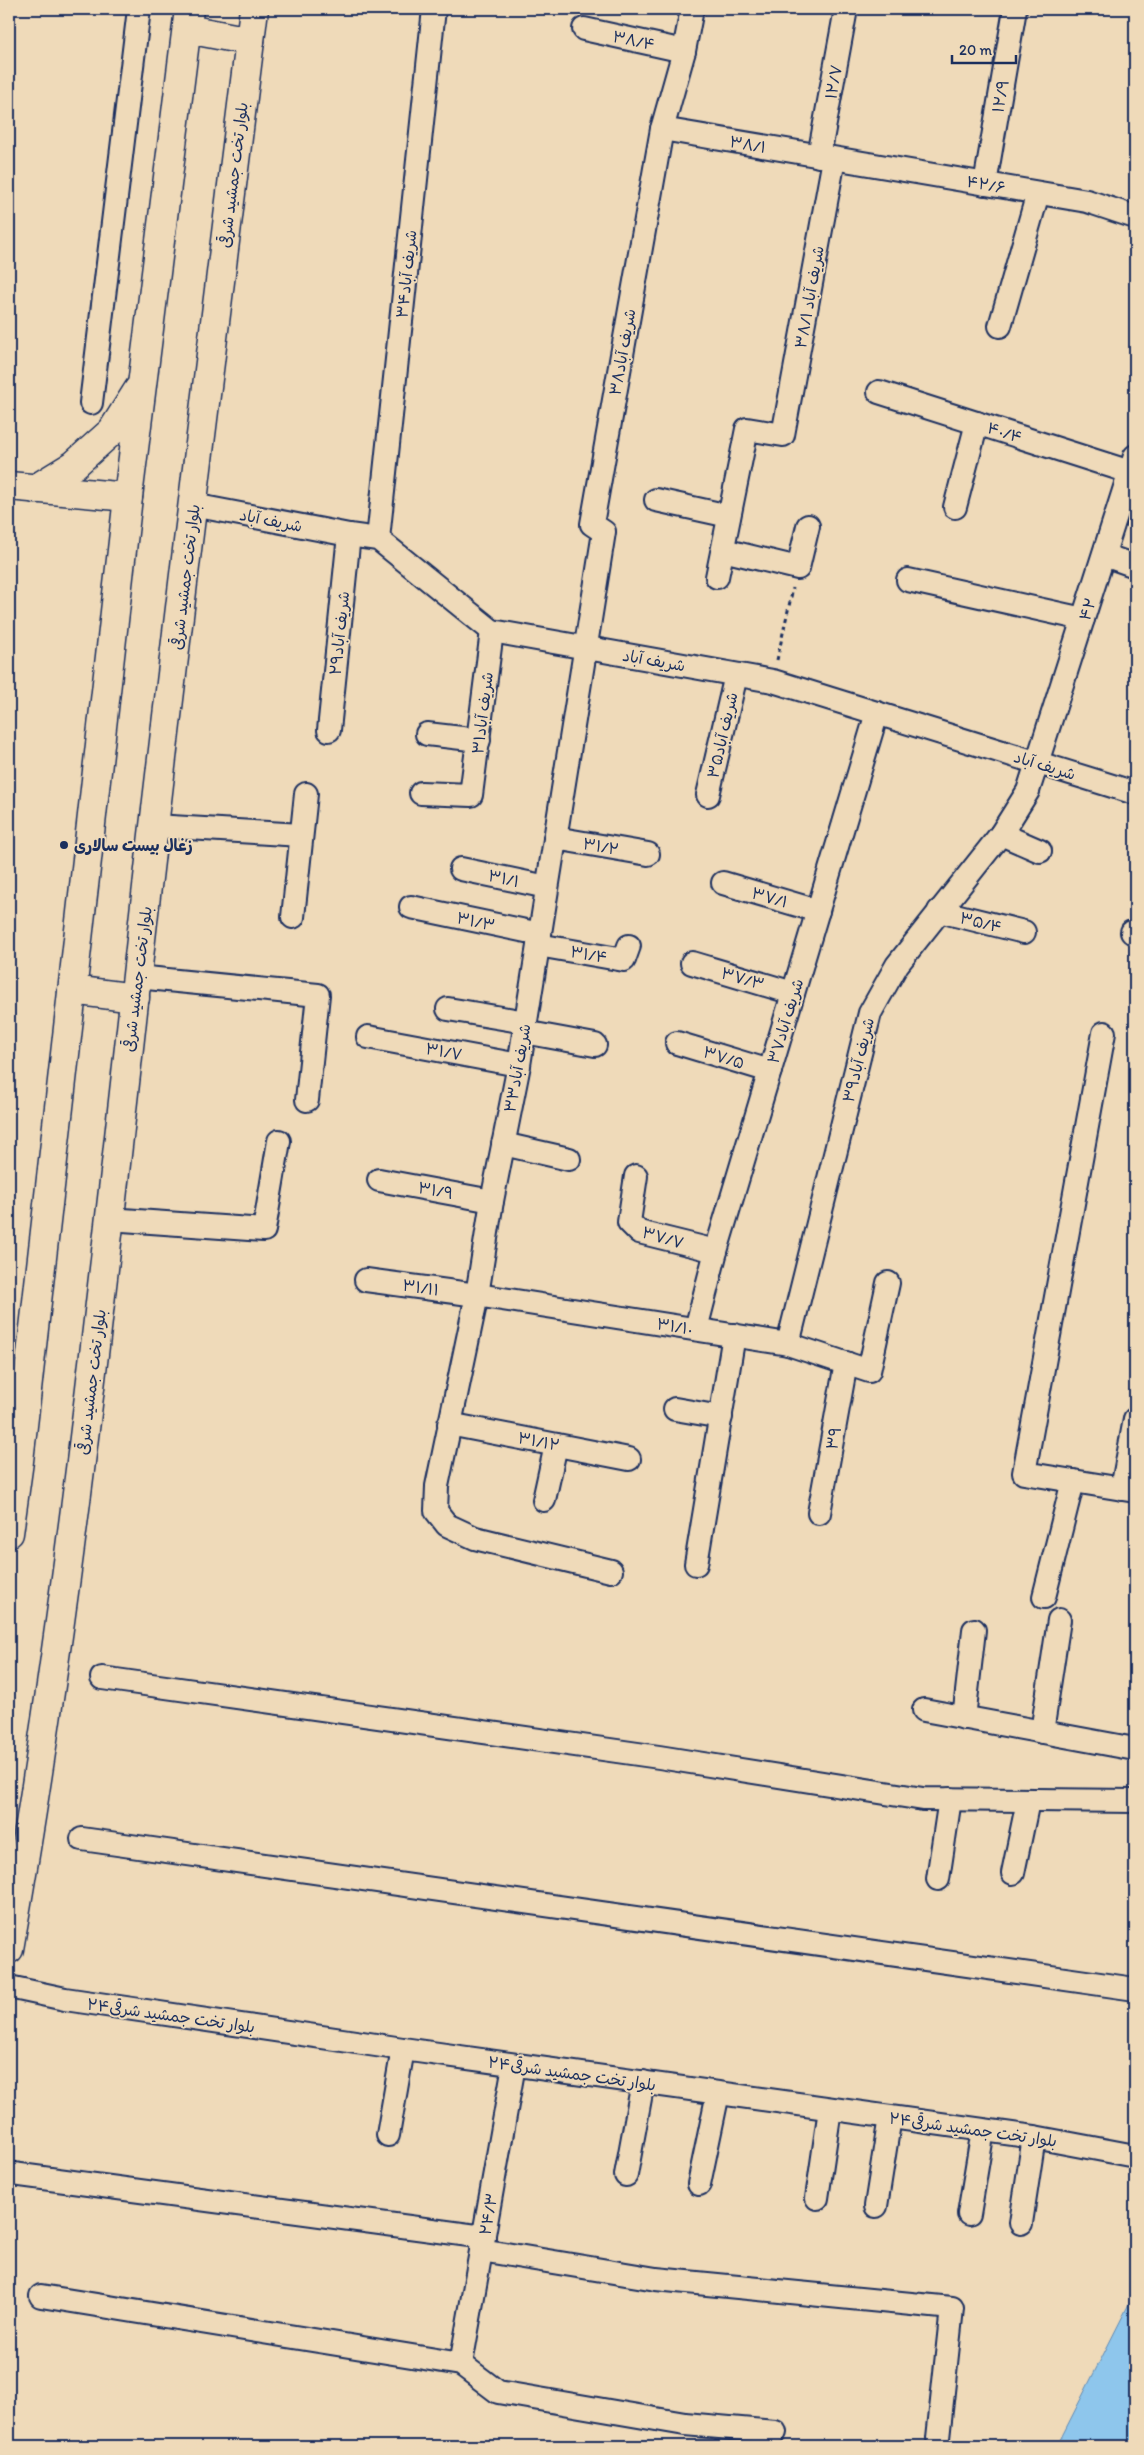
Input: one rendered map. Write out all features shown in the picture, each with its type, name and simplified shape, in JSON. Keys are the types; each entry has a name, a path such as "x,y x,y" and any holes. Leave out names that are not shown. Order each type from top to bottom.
{"main road":[{"name":"بلوار تخت جمشید شرقی","path":"9,1948 30,1830 72,1541 193,505 254,9"},
{"path":"10,1519 14,1462 72,990 128,497 188,19 250,41"},
{"path":"22,488 74,465 112,432 143,383"},
{"path":"22,488 128,497"},
{"path":"72,990 136,988"}],"street":[{"path":"91,403 139,9"},
{"name":"شریف آباد۳۴","path":"378,539 434,9"},
{"name":"شریف آباد۳۸","path":"585,648 604,532 592,524 662,129 684,51 692,9"},
{"name":"۱۲/۷","path":"827,157 846,9"},
{"name":"۱۲/۹","path":"985,184 1015,9"},
{"name":"۳۸/۴","path":"584,30 684,51"},
{"name":"۳۸/۱","path":"662,129 827,157"},
{"name":"۴۲/۶","path":"827,157 1087,201 1135,217"},
{"name":"۳۸/۱ شریف آباد","path":"729,516 747,428 783,435 827,157"},
{"path":"1000,326 1038,193"},
{"name":"۴۰/۴","path":"879,392 977,423 1133,464"},
{"path":"956,507 977,423"},
{"name":"۴۲","path":"1038,762 1133,464"},
{"path":"656,500 729,516 717,578"},
{"name":"شریف آباد","path":"193,505 378,539 492,631 773,681 1135,793"},
{"path":"723,550 798,568 808,526"},
{"name":"شریف آباد۲۹","path":"329,730 349,535"},
{"path":"1104,555 1135,566"},
{"path":"908,580 1084,619"},
{"name":"شریف آباد۳۱","path":"421,793 471,795 492,631"},
{"name":"شریف آباد۳۳","path":"585,648 519,1065 492,1201 477,1295 437,1486 436,1510 447,1525 475,1538 611,1571"},
{"name":"شریف آباد۳۵","path":"708,794 736,674"},
{"name":"شریف آباد۳۷","path":"696,1329 716,1251 876,713"},
{"path":"427,734 479,740"},
{"name":"شریف آباد۳۹","path":"788,1344 870,1013 897,966 1000,834 1028,791 1038,762"},
{"path":"293,918 306,794"},
{"path":"155,826 301,836"},
{"path":"1000,834 1040,851"},
{"name":"۳۱/۲","path":"555,838 648,854"},
{"name":"۳۱/۱","path":"461,869 547,887"},
{"name":"۳۷/۱","path":"723,884 818,911"},
{"name":"۳۱/۳","path":"412,907 539,940"},
{"name":"۳۵/۴","path":"939,911 1024,932"},
{"name":"۳۱/۴","path":"539,940 624,960 629,946"},
{"name":"۳۷/۳","path":"692,963 793,993"},
{"path":"136,988 318,995 307,1100"},
{"path":"448,1009 595,1046"},
{"path":"1104,1033 1024,1473 1129,1490 1135,1420"},
{"name":"۳۱/۷","path":"368,1037 519,1065"},
{"name":"۳۷/۵","path":"677,1043 770,1071"},
{"path":"110,1219 264,1230 279,1141"},
{"path":"503,1144 569,1159"},
{"name":"۳۷/۷","path":"636,1176 629,1222 638,1232 716,1251"},
{"name":"۳۱/۹","path":"379,1180 492,1201"},
{"name":"۳۱/۱۱","path":"366,1280 477,1295"},
{"name":"۳۱/۱۰","path":"477,1295 788,1344 870,1371 888,1283"},
{"path":"696,1564 722,1417 734,1335"},
{"name":"۳۹","path":"819,1513 846,1363"},
{"path":"675,1409 722,1417"},
{"name":"۳۱/۱۲","path":"449,1424 629,1459"},
{"path":"544,1500 556,1445"},
{"path":"1044,1597 1073,1481"},
{"path":"1042,1732 1060,1620"},
{"path":"964,1718 974,1630"},
{"path":"102,1678 659,1757 923,1799 1135,1801"},
{"path":"924,1710 1135,1749"},
{"path":"938,1879 950,1799"},
{"path":"1013,1873 1028,1801"},
{"path":"82,1839 1135,1988"},
{"name":"بلوار تخت جمشید شرقی۲۴","path":"9,1987 65,1999 403,2049 1034,2137 1135,2156"},
{"path":"388,2135 403,2049"},
{"name":"۲۴/۳","path":"461,2364 514,2065"},
{"path":"626,2175 644,2082"},
{"path":"699,2184 718,2093"},
{"path":"817,2198 830,2108"},
{"path":"876,2206 890,2117"},
{"path":"969,2214 983,2130"},
{"path":"1022,2224 1034,2137"},
{"path":"13,2174 482,2243 656,2279 952,2308 938,2438"},
{"path":"40,2296 461,2364 498,2392 685,2424 775,2432"}],"path":[{"path":"773,681 798,568"}],"water":[{"path":"1135,2292 1135,2439 1132,2446 1057,2446"}],"place":[{"name":"زغال بیست سالاری","path":"64,845"}]}
